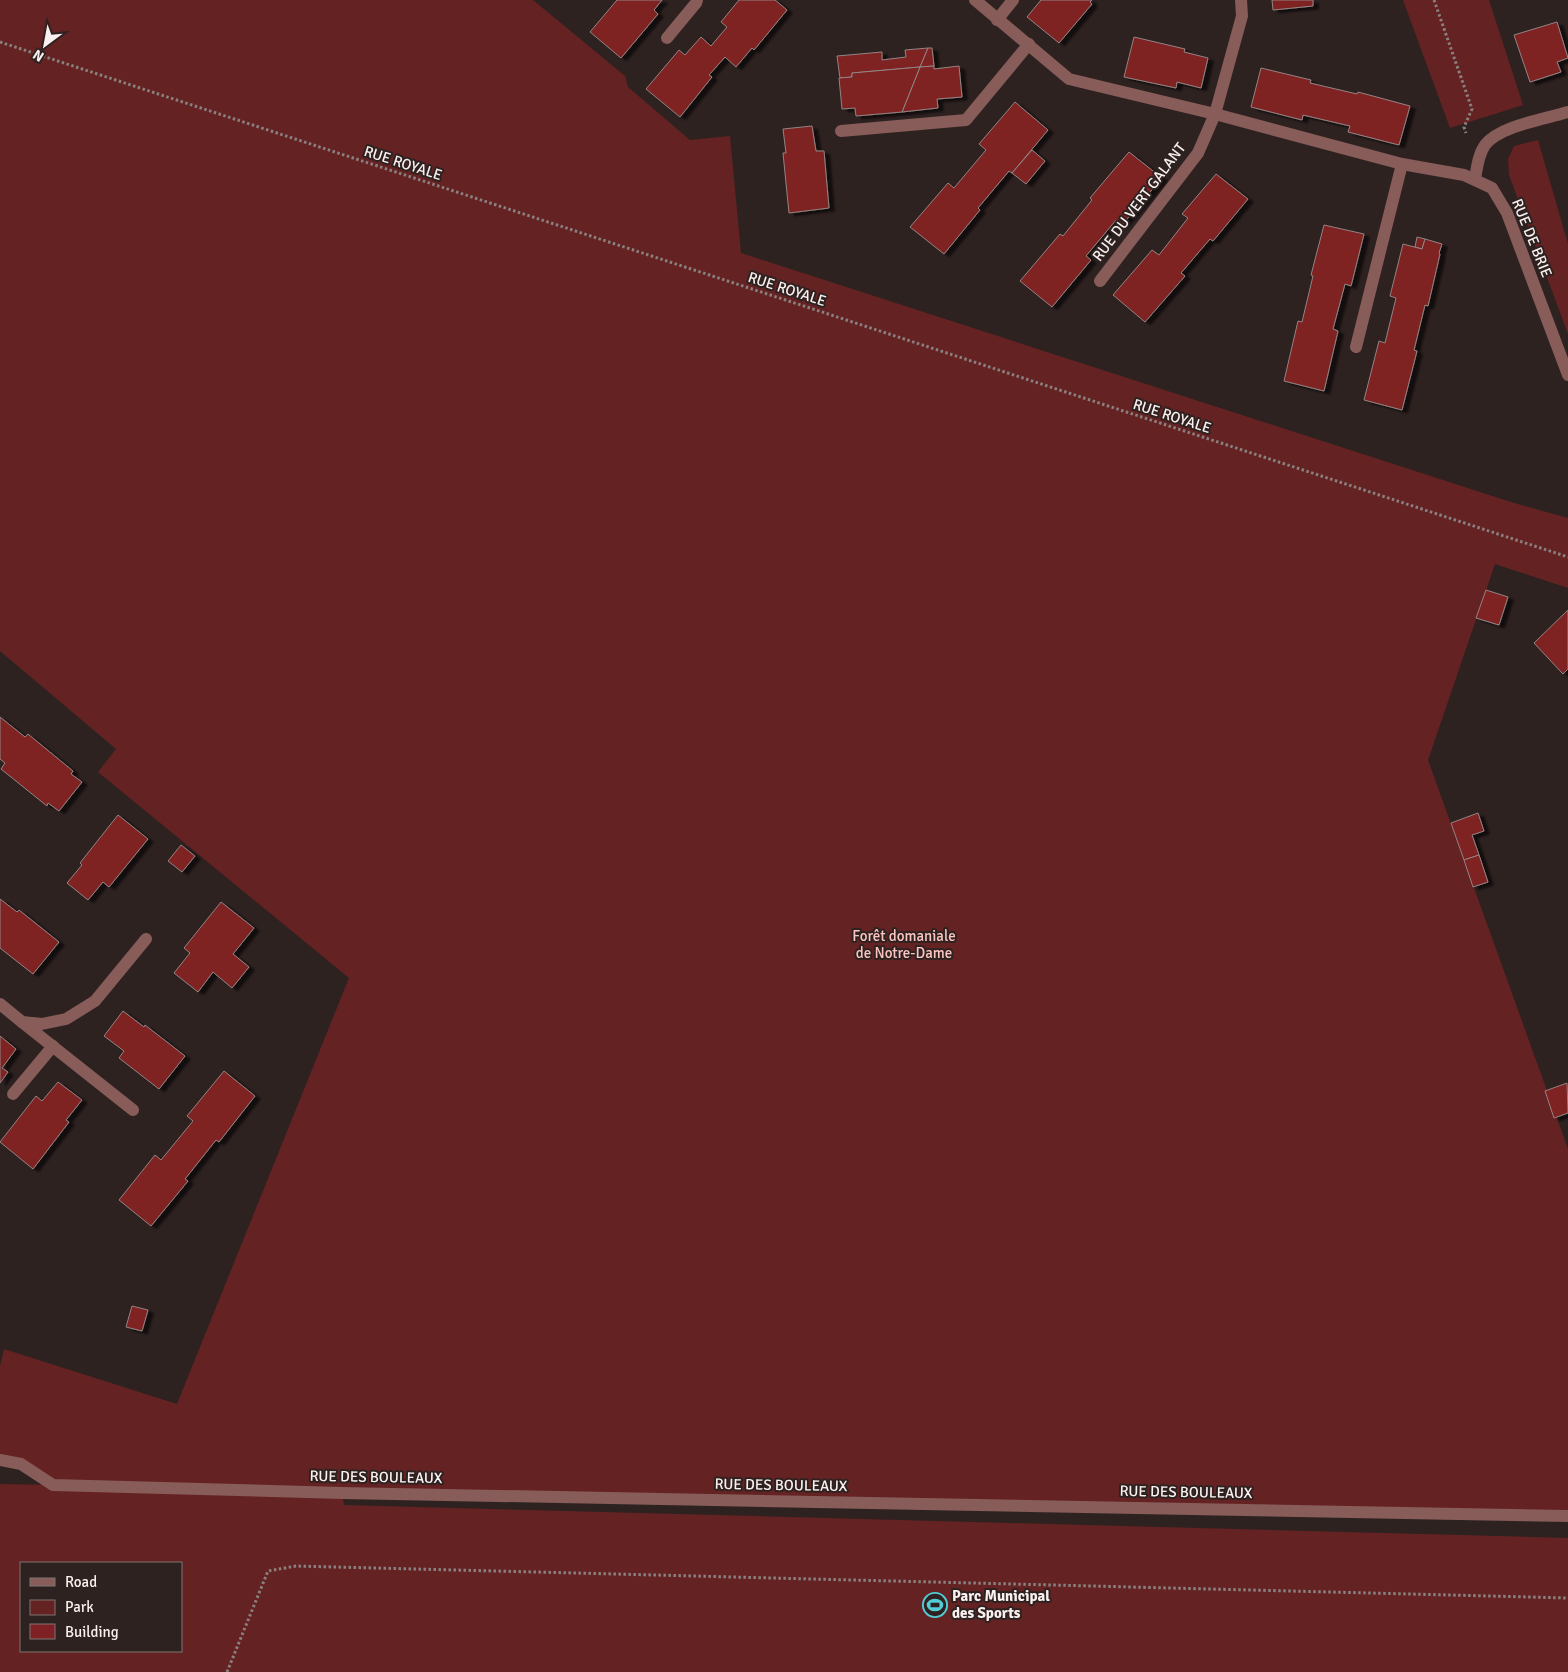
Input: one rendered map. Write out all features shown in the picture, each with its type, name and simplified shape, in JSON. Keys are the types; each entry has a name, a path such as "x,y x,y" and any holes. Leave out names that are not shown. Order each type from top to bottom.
{"street":[{"path":"667,38 697,0"},
{"path":"975,0 1069,79 1215,114 1402,164 1464,175 1475,179 1479,156 1485,145 1497,134 1568,112"},
{"path":"997,20 1013,0"},
{"name":"RUE DU VERT GALANT","path":"1100,281 1198,153 1215,114 1242,16 1241,0"},
{"path":"841,131 966,120 1029,44"},
{"path":"1356,347 1402,164"},
{"name":"RUE DE BRIE","path":"1475,179 1492,188 1507,212 1568,375"},
{"path":"22,1022 42,1024 66,1019 95,1001 146,939"},
{"path":"0,1004 133,1110"},
{"path":"14,1094 53,1046"},
{"name":"RUE DES BOULEAUX","path":"0,1460 21,1464 53,1485 63,1486 1568,1516"}],"path":[{"path":"1434,0 1472,109 1464,127 1468,137 1485,145"},
{"name":"RUE ROYALE","path":"0,42 1568,557"},
{"path":"227,1672 268,1571 296,1566 1568,1598"}],"green space":[{"name":"Forêt domaniale de Notre-Dame","path":"0,0 533,0 625,76 628,87 690,140 730,136 741,253 1514,503 1568,518 1568,588 1495,564 1428,760 1568,1149 1568,1516 342,1493 344,1505 1568,1538 1568,1672 0,1672 0,1484 52,1485 0,1460 0,1366 4,1349 177,1404 349,978 98,772 116,749 0,651"},
{"path":"1403,0 1489,0 1523,105 1450,128"},
{"path":"1538,140 1568,244 1568,334 1509,175 1508,159 1514,146"}],"building":[{"path":"617,0 662,0 654,10 658,14 621,58 590,32"},
{"path":"739,0 775,0 787,10 754,50 752,48 736,67 725,57 709,75 712,77 680,117 646,89 679,50 685,55 701,37 711,46 727,27 721,22"},
{"path":"1041,0 1092,0 1090,2 1092,4 1059,43 1027,17"},
{"path":"1272,0 1313,0 1313,6 1273,10"},
{"path":"1557,22 1568,58 1557,62 1561,72 1530,82 1514,35"},
{"path":"1134,37 1185,49 1184,52 1208,58 1201,88 1177,82 1176,88 1124,77"},
{"path":"928,48 920,67 852,73 852,77 840,78 837,56 882,52 882,60 906,57 905,50"},
{"path":"928,48 932,48 934,66 920,67"},
{"path":"934,66 934,69 959,66 962,97 937,99 938,108 902,112 920,67"},
{"path":"920,67 902,112 856,116 855,108 842,109 839,78 852,77 852,73"},
{"path":"1261,68 1311,80 1310,83 1357,94 1358,92 1410,106 1399,145 1348,132 1350,126 1303,115 1302,120 1251,107"},
{"path":"1015,102 1048,130 1012,173 1009,171 978,208 980,210 944,254 910,227 948,183 954,188 986,150 979,144"},
{"path":"812,126 816,151 824,151 829,208 789,213 783,153 786,153 783,129"},
{"path":"1032,150 1045,161 1026,184 1012,173"},
{"path":"1129,152 1162,178 1122,225 1116,220 1086,256 1091,260 1052,307 1020,281 1060,234 1063,236 1092,200 1090,198"},
{"path":"1216,174 1248,199 1213,241 1210,239 1181,273 1185,276 1145,322 1113,295 1152,250 1159,255 1188,218 1182,214"},
{"path":"1324,225 1364,234 1351,286 1345,284 1333,329 1338,331 1324,391 1284,381 1298,321 1302,322 1313,276 1311,275"},
{"path":"1417,237 1425,239 1422,249 1415,247"},
{"path":"1425,239 1442,244 1428,306 1425,305 1414,350 1417,351 1402,410 1364,400 1379,341 1385,343 1396,298 1390,296 1403,244 1422,249"},
{"path":"1486,590 1508,597 1499,625 1476,618"},
{"path":"1568,610 1568,669 1563,674 1534,643"},
{"path":"0,717 25,737 28,734 73,771 71,774 82,782 59,811 48,803 47,806 1,769 5,763 0,759"},
{"path":"1478,813 1484,831 1472,835 1479,855 1464,860 1451,823"},
{"path":"118,815 148,839 109,887 103,882 88,900 67,883 82,865 80,863"},
{"path":"181,845 195,856 182,872 168,861"},
{"path":"1479,855 1488,882 1473,887 1464,860"},
{"path":"0,899 17,912 19,910 59,942 33,974 0,948"},
{"path":"221,902 254,928 233,954 249,967 232,988 213,972 198,992 174,973 190,953 184,948"},
{"path":"123,1011 144,1027 145,1025 185,1056 159,1089 119,1058 124,1051 104,1036"},
{"path":"0,1036 16,1049 2,1068 8,1072 0,1083"},
{"path":"224,1071 255,1096 219,1142 216,1140 185,1179 188,1181 151,1226 119,1200 155,1155 161,1160 193,1121 187,1116"},
{"path":"58,1082 82,1100 66,1120 69,1122 33,1169 0,1142 36,1096 42,1101"},
{"path":"1567,1083 1568,1113 1554,1118 1545,1091"},
{"path":"132,1306 148,1310 142,1331 126,1327"}],"place":[{"name":"Parc Municipal des Sports","path":"935,1605"}]}
